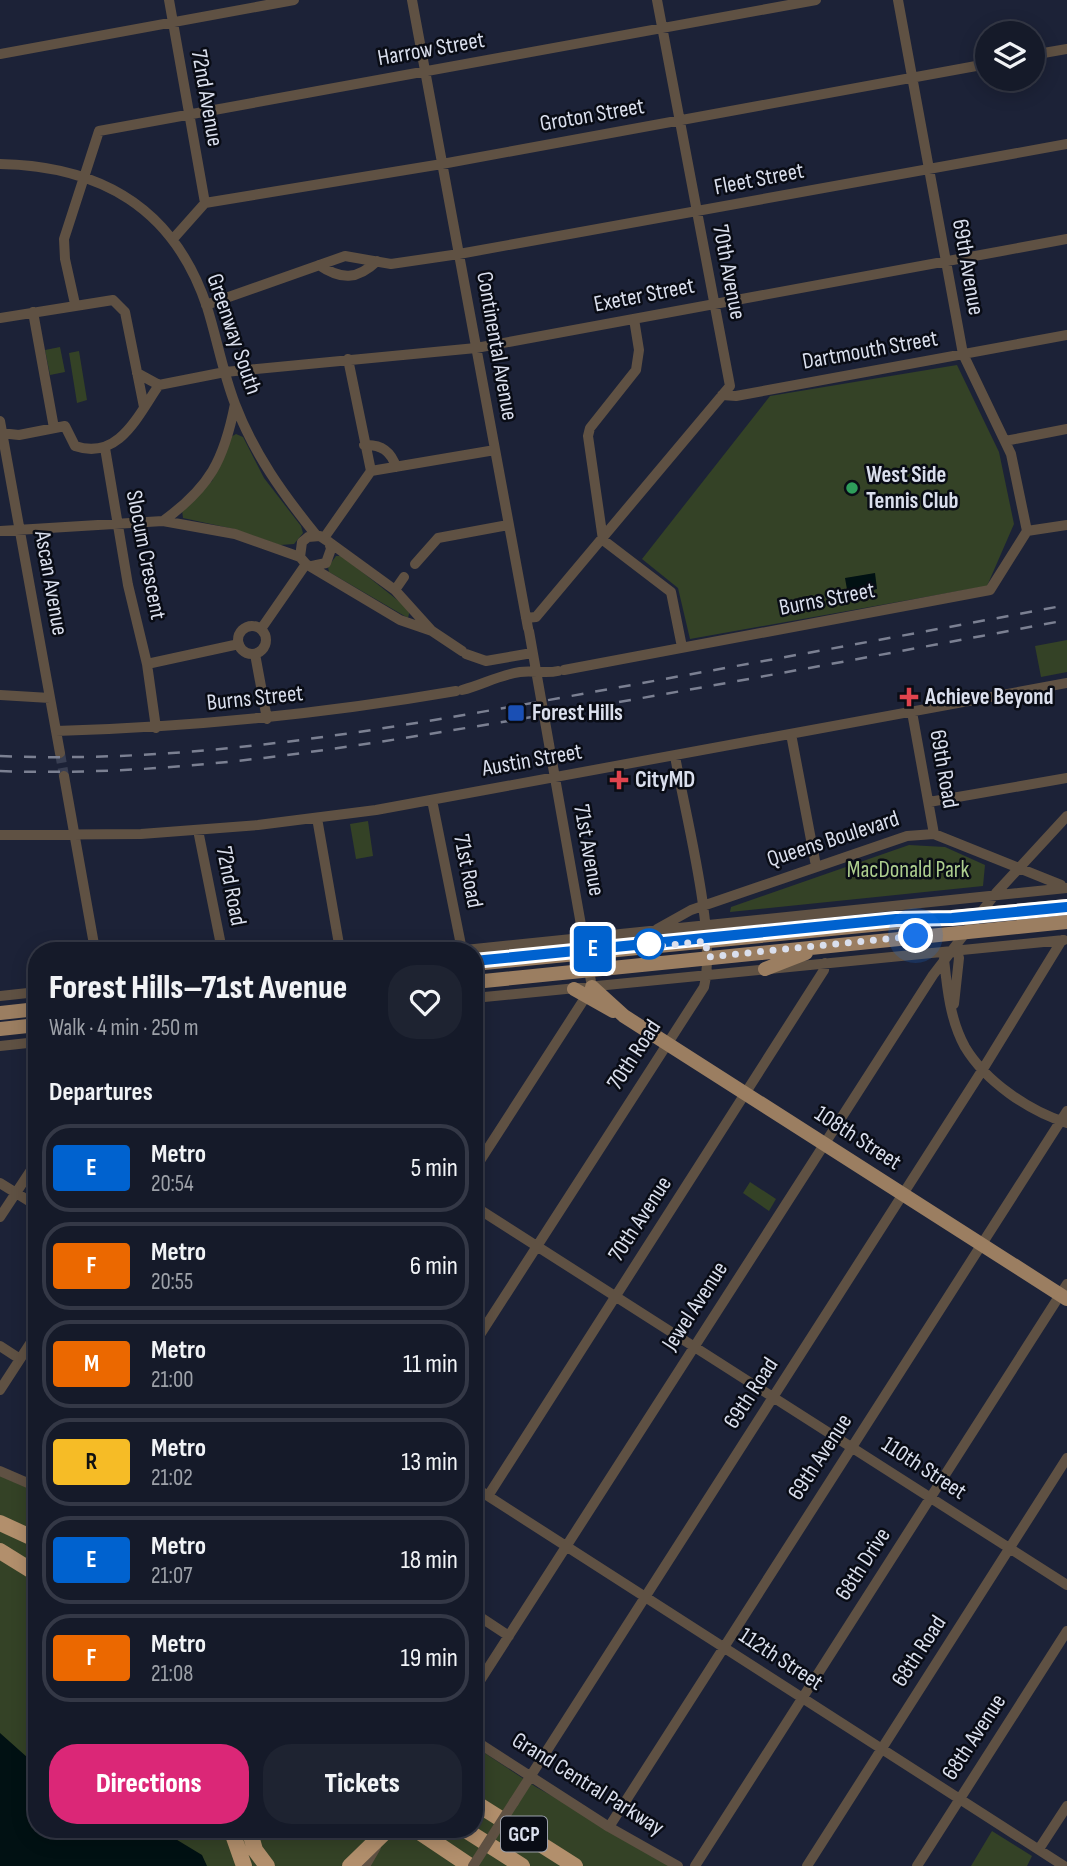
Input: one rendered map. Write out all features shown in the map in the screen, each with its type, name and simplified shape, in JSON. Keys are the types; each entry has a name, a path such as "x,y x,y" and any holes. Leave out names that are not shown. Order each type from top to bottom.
{"highway":[{"path":"0,1523 28,1536"},
{"path":"0,1548 28,1559"},
{"path":"0,1548 28,1568"},
{"name":"GCP","path":"483,1808 575,1866"},
{"path":"234,1838 244,1866"},
{"path":"251,1838 267,1866"},
{"path":"350,1866 378,1838"},
{"path":"429,1838 471,1866"},
{"name":"GCP","path":"478,1838 522,1866"}],"main road":[{"name":"Queens Boulevard","path":"483,963 586,954 705,933 1067,906"},
{"path":"483,981 1067,922"},
{"path":"765,969 832,945"},
{"name":"108th Street","path":"584,990 982,1244 1065,1293"},
{"path":"0,1013 28,1010"},
{"path":"0,1029 28,1026"}],"street":[{"name":"72nd Avenue","path":"169,0 187,115 205,203"},
{"path":"0,54 295,0"},
{"path":"412,0 425,72"},
{"name":"70th Avenue","path":"657,0 730,386 722,396"},
{"name":"Harrow Street","path":"83,174 99,131 816,0"},
{"name":"69th Avenue","path":"898,0 963,354 1005,441 1027,531"},
{"path":"1045,53 1067,49"},
{"name":"Groton Street","path":"205,203 442,164 975,66"},
{"name":"Continental Avenue","path":"425,72 533,653"},
{"name":"Fleet Street","path":"206,305 345,256 391,264 459,254 1067,144"},
{"name":"Greenway South","path":"0,164 83,174 128,198 173,239 206,305 235,404 267,470 323,538 395,590 432,631"},
{"path":"75,304 65,259 64,239 83,174"},
{"path":"173,239 205,203"},
{"name":"Exeter Street","path":"225,372 476,348 1067,239"},
{"path":"319,265 335,276 351,277 365,273 377,261"},
{"path":"0,318 107,299 119,303 125,312 144,407"},
{"path":"33,312 54,428"},
{"path":"634,319 639,349 636,370 590,428 588,436 603,540 671,592 682,647"},
{"name":"Dartmouth Street","path":"722,396 736,396 1067,335"},
{"path":"348,359 371,471"},
{"path":"136,373 159,385 225,372"},
{"path":"1,433 19,436 65,426 75,446 85,449 105,448 120,441 159,385"},
{"path":"528,626 722,396"},
{"path":"163,521 202,488 214,473 224,448 235,404"},
{"name":"Ascan Avenue","path":"0,421 60,753"},
{"path":"1005,441 1067,429"},
{"path":"364,445 383,448 393,458 396,467"},
{"name":"Slocum Crescent","path":"105,448 147,664 156,728"},
{"path":"261,629 306,563 302,542 323,538 371,471 495,450"},
{"path":"0,531 163,521 234,534 306,563 400,620 432,631 481,660 533,653"},
{"path":"1027,531 1067,524"},
{"path":"415,564 438,538 508,525"},
{"name":"Burns Street","path":"56,731 156,728 267,719 459,690 522,671 561,671 990,590 1027,531"},
{"path":"306,563 326,563 331,549 323,538"},
{"path":"395,590 404,577"},
{"path":"244,628 261,629 267,640 261,652 244,652 239,643 244,628"},
{"path":"147,664 239,643"},
{"name":"71st Avenue","path":"533,653 584,936 589,970 584,990"},
{"path":"255,654 267,719"},
{"path":"481,660 485,681"},
{"name":"Austin Street","path":"0,835 198,830 317,818 555,778 1067,683"},
{"path":"0,695 50,698"},
{"name":"69th Road","path":"912,712 934,834"},
{"path":"791,734 816,866"},
{"name":"70th Road","path":"483,1329 704,987 707,957 702,906 675,756"},
{"path":"64,776 94,942"},
{"path":"929,802 1067,778"},
{"name":"71st Road","path":"432,800 461,942"},
{"name":"Jewel Avenue","path":"483,1676 944,959 969,932 996,893 1067,816"},
{"path":"317,818 339,942"},
{"name":"72nd Road","path":"198,830 220,942"},
{"name":"Queens Boulevard","path":"655,930 702,906 899,837 934,834 1067,888"},
{"name":"Queens Boulevard","path":"483,948 655,930 705,933 996,893 1067,888"},
{"path":"483,997 584,990 706,973 956,948 1064,940"},
{"name":"69th Road","path":"471,1866 1064,940"},
{"path":"954,1017 959,958 956,948"},
{"path":"944,959 954,1017 965,1047 983,1069 1028,1105 1065,1118"},
{"name":"70th Avenue","path":"488,1496 824,970 825,962"},
{"path":"483,1155 584,990"},
{"path":"0,996 28,993"},
{"path":"0,1046 28,1043"},
{"name":"69th Avenue","path":"609,1827 1065,1118"},
{"path":"0,1217 28,1175"},
{"path":"0,1183 28,1200"},
{"name":"110th Street","path":"483,1212 1067,1585"},
{"name":"68th Drive","path":"695,1866 1065,1293"},
{"path":"0,1346 20,1359"},
{"path":"0,1390 28,1347"},
{"name":"68th Road","path":"807,1866 1067,1458"},
{"path":"0,1472 28,1483"},
{"name":"112th Street","path":"483,1493 1064,1866"},
{"path":"483,1619 509,1636"},
{"name":"68th Avenue","path":"917,1866 1067,1632"},
{"name":"Grand Central Parkway","path":"483,1746 609,1827 678,1866"},
{"path":"1039,1849 1067,1806"},
{"path":"365,1866 381,1838"}],"green space":[{"path":"60,347 65,372 50,375 45,350"},
{"path":"79,351 87,400 77,403 69,353"},
{"name":"West Side Tennis Club","path":"957,365 999,452 1014,524 987,586 690,639 678,588 642,559 770,396"},
{"path":"236,434 243,437 264,478 301,526 303,533 294,544 280,545 234,529 183,518 182,510 212,481 231,437"},
{"path":"336,556 342,556 410,610 408,618 329,572 328,567"},
{"path":"1067,640 1067,672 1041,677 1035,646"},
{"path":"368,821 373,856 356,859 350,824"},
{"name":"MacDonald Park","path":"909,845 945,847 985,865 983,886 730,912 731,907"},
{"path":"750,1182 776,1199 769,1211 743,1193"},
{"path":"0,1470 28,1483 28,1838 483,1838 483,1752 536,1787 678,1866 0,1866"},
{"path":"992,1831 1032,1856 1027,1866 971,1866"}],"shaded area":[{"path":"875,573 877,589 848,595 845,578"},
{"path":"0,1733 28,1758 28,1838 174,1838 202,1855 207,1866 0,1866"}],"tunnel":[{"path":"60,753 64,776"}],"railway":[{"path":"0,756 144,755 287,742 358,732 571,696 1067,605"},
{"path":"0,771 124,770 308,752 635,699 1067,620"}],"metro line":[{"name":"E","path":"483,960 896,919 952,918 1067,907"}],"place":[{"name":"West Side Tennis Club","path":"852,488"},
{"name":"Achieve Beyond","path":"909,697"},
{"name":"Forest Hills","path":"516,713"},
{"name":"CityMD","path":"619,780"}],"route":[{"path":"649,944 644,948 706,941 707,957 916,936"}]}
